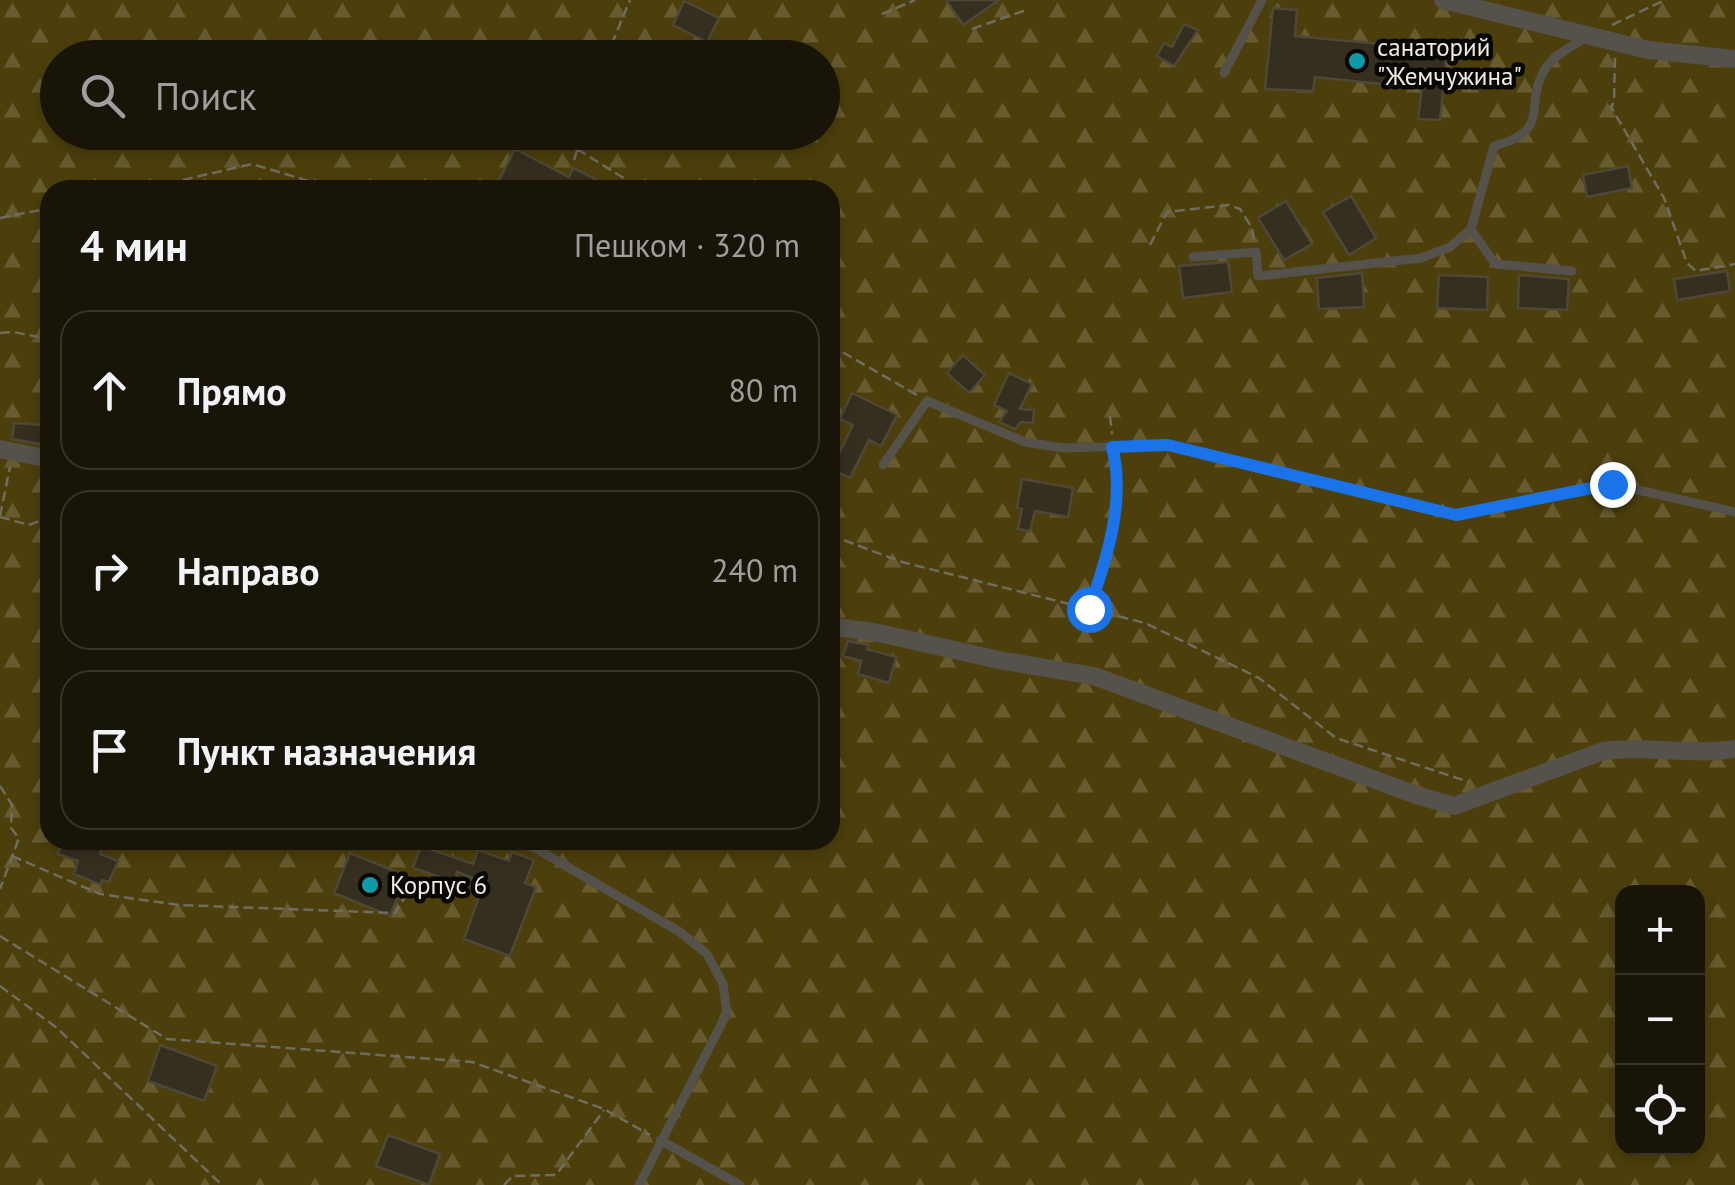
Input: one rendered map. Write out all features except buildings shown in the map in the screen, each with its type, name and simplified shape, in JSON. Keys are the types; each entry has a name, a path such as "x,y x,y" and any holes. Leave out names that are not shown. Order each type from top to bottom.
{"street":[{"path":"1443,0 1648,50 1735,59"},
{"path":"7,450 40,457"},
{"path":"840,627 1094,676 1454,806 1602,751 1625,748 1704,754 1735,749"}],"lane":[{"path":"1224,73 1262,0"},
{"path":"1192,256 1256,252 1258,276 1421,258 1450,247 1471,229 1494,146 1517,140 1533,123 1538,83 1550,62 1590,35"},
{"path":"1471,229 1495,264 1572,271"},
{"path":"883,465 927,401 1025,442 1063,448 1168,445 1456,515 1612,484 1735,512"},
{"path":"539,850 680,932 707,954 723,984 727,1013 639,1185"},
{"path":"660,1140 740,1185"}],"path":[{"path":"611,40 630,0"},
{"path":"882,14 914,0"},
{"path":"1590,35 1666,0"},
{"path":"972,30 1026,10"},
{"path":"1615,42 1614,102 1610,107 1664,198 1687,263 1696,271 1735,264"},
{"path":"574,160 577,150 626,180"},
{"path":"182,180 252,164 306,180"},
{"path":"1150,245 1168,212 1228,205 1240,208 1252,228 1256,252"},
{"path":"0,218 40,210"},
{"path":"0,334 13,332 40,338"},
{"path":"840,351 927,401"},
{"path":"1089,609 1113,519 1119,472 1110,416"},
{"path":"7,450 0,516 29,525 40,521"},
{"path":"840,538 902,562 1145,623 1259,678 1336,738 1494,791"},
{"path":"0,786 12,805 11,828 20,838 0,889"},
{"path":"12,856 100,894 179,905 395,913 405,897"},
{"path":"0,936 166,1038 472,1062 604,1109 660,1140"},
{"path":"0,986 57,1028 222,1185"},
{"path":"504,1185 513,1176 556,1175 604,1109"}],"green space":[{"path":"0,0 1735,0 1735,1185 0,1185"}],"place":[{"name":"санаторий \"Жемчужина\"","path":"1357,61"},
{"name":"Корпус 6","path":"370,885"}],"route":[{"path":"1089,609 1113,519 1119,472 1112,447 1168,445 1456,515 1612,484"}]}
